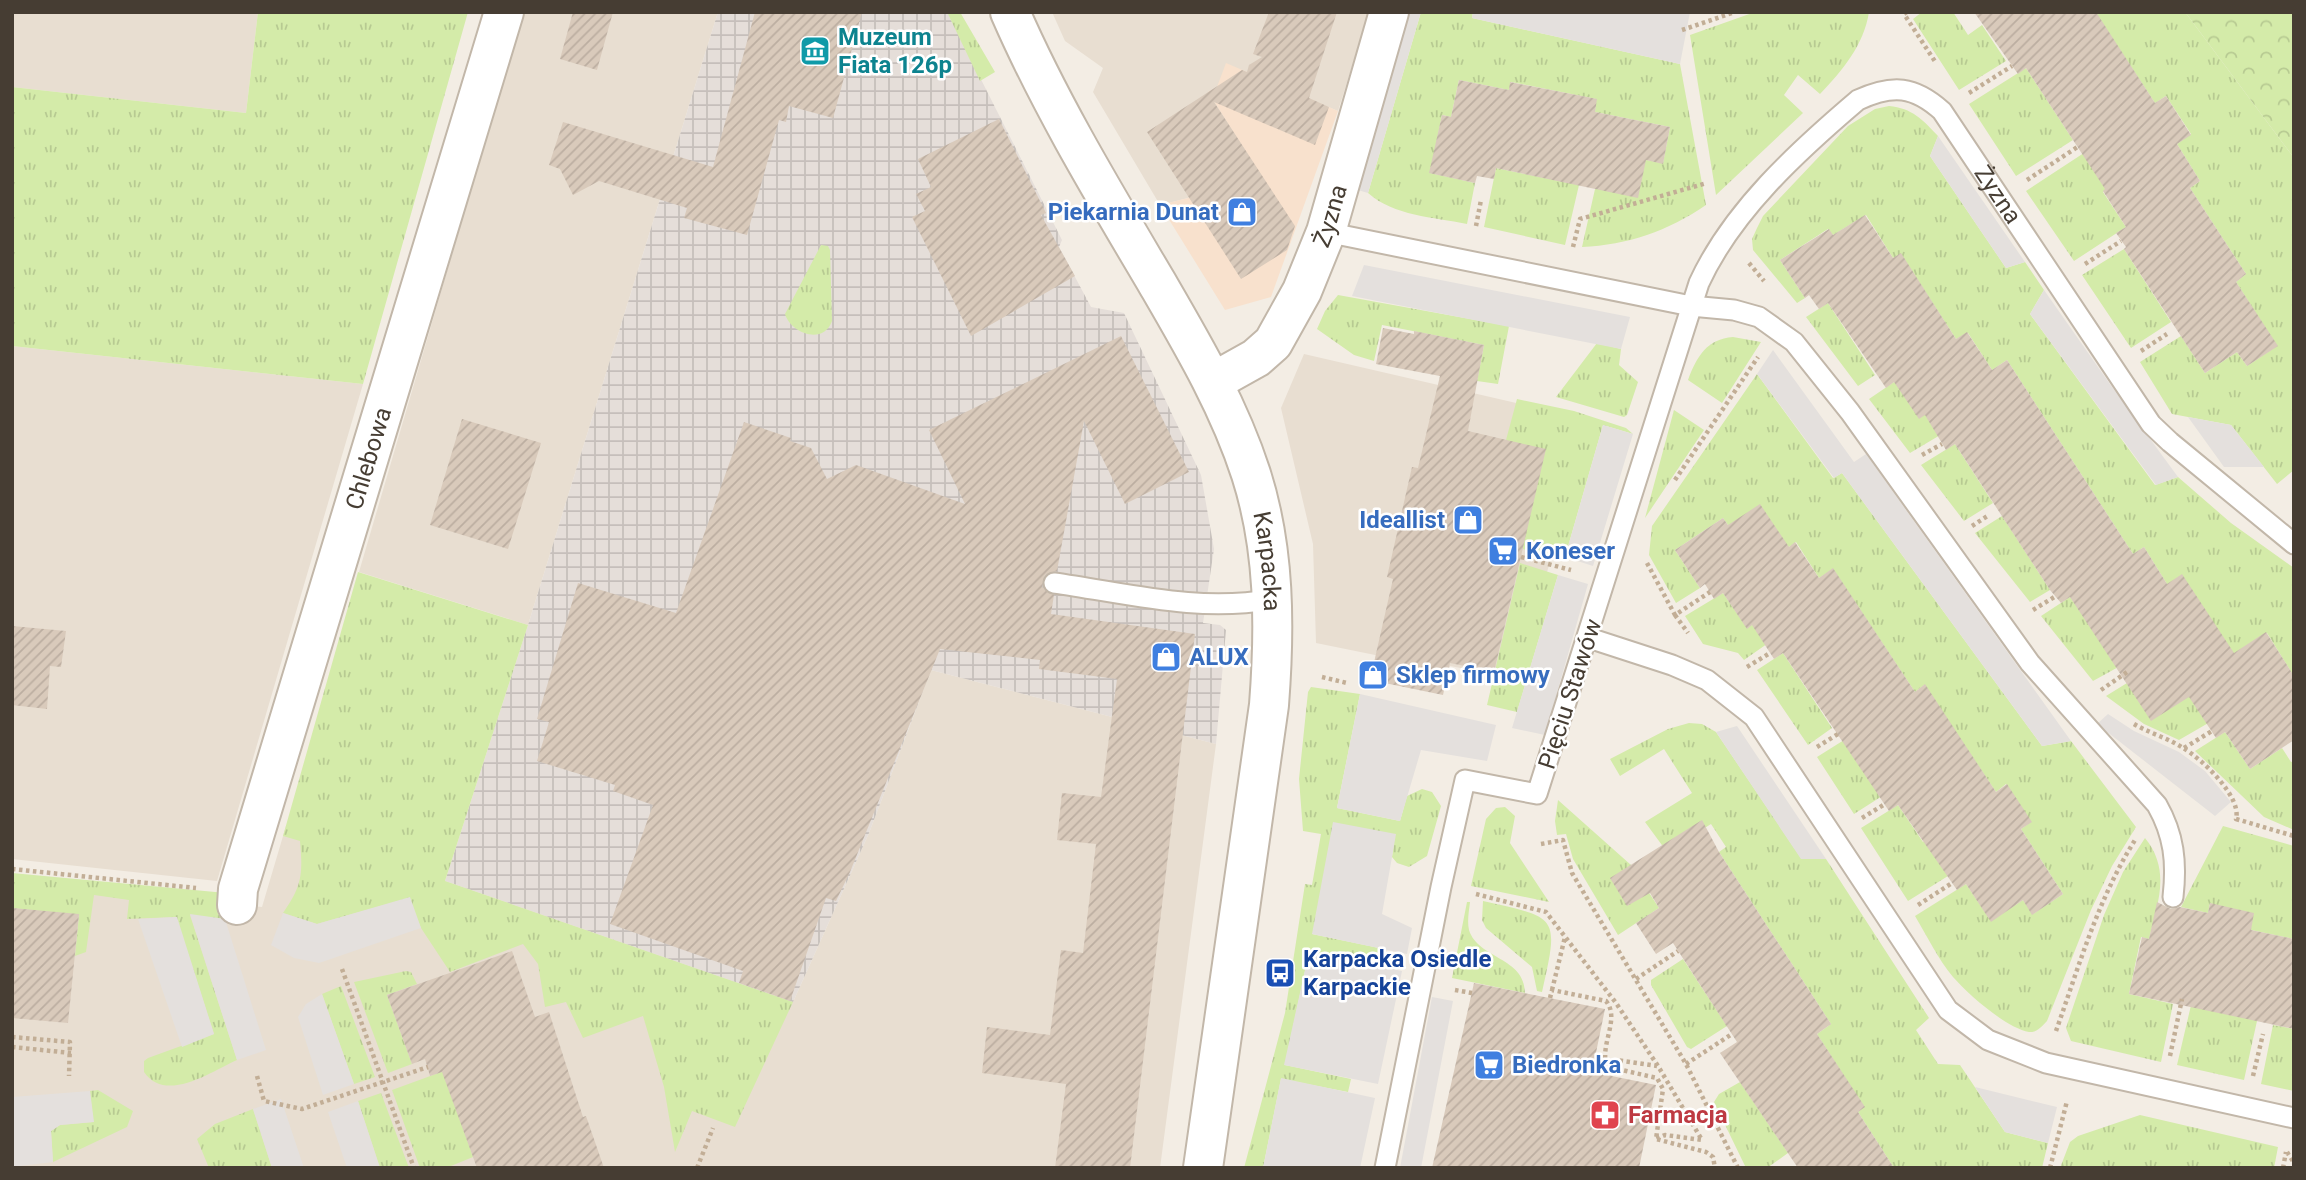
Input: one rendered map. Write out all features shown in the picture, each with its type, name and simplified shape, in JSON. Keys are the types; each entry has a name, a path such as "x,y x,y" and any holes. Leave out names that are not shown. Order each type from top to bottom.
{"street":[{"name":"Chlebowa","path":"237,897 504,12"},
{"name":"Karpacka","path":"1010,12 1077,146 1213,382 1252,475 1267,540 1272,599 1269,705 1203,1168"},
{"name":"Żyzna","path":"1213,382 1256,358 1272,343 1302,291 1326,232 1389,12"}],"lane":[{"name":"Żyzna","path":"1690,306 1722,239 1765,189 1834,120 1858,100 1876,92 1911,91 1925,96 1942,111 2151,424 2294,544"},
{"path":"1326,232 1690,306 1734,310 1759,317 1778,328 1794,342 1850,412 2030,663 2157,806 2169,827 2175,853 2173,897"},
{"name":"Pięciu Stawów","path":"1385,1168 1465,780 1537,794 1589,638 1690,306"},
{"path":"1054,583 1205,605 1239,606 1272,599"},
{"path":"1589,638 1672,665 1707,680 1754,717 1817,807 1948,1010 1988,1040 2015,1053 2074,1070 2294,1118"}],"path":[{"path":"1682,30 1735,12"},
{"path":"1959,99 2012,66"},
{"path":"2017,186 2079,146"},
{"path":"1572,251 1580,219 1707,183"},
{"path":"1475,232 1481,200"},
{"path":"2083,265 2121,241"},
{"path":"1673,483 1778,328"},
{"path":"2132,358 2167,334"},
{"path":"1644,556 1675,615 1710,592"},
{"path":"1521,557 1537,560"},
{"path":"2030,612 2056,596"},
{"path":"1744,670 1770,653"},
{"path":"2094,695 2127,672"},
{"path":"1322,677 1347,683"},
{"path":"2184,748 2211,731"},
{"path":"1811,751 1838,734"},
{"path":"2052,1042 2098,912 2117,870 2157,806"},
{"path":"2236,819 2294,836"},
{"path":"1541,844 1563,840 1572,873 1686,1064 1738,1168"},
{"path":"12,869 215,890 237,897"},
{"path":"1441,887 1546,912 1658,1066 1702,1140 1665,1135 1656,1139"},
{"path":"1550,998 1565,936"},
{"path":"1636,979 1678,951"},
{"path":"342,969 414,1168"},
{"path":"1448,988 1472,993"},
{"path":"1552,990 1606,1001 1610,1006 1606,1063"},
{"path":"2168,1064 2182,999"},
{"path":"1686,1064 1732,1034"},
{"path":"2252,1080 2263,1034"},
{"path":"12,1037 70,1042 69,1076"},
{"path":"12,1047 71,1053"},
{"path":"1606,1063 1617,1060 1658,1066"},
{"path":"1606,1063 1613,1068 1657,1078 1662,1082 1656,1139"},
{"path":"257,1076 264,1101 302,1109 428,1067"},
{"path":"2050,1168 2074,1070"},
{"path":"697,1168 713,1128"},
{"path":"1656,1139 1706,1152 1713,1157 1715,1168"},
{"path":"2286,1151 2294,1163"}],"shaded area":[{"path":"12,12 258,12 246,113 12,87"},
{"path":"523,12 718,12 528,625 359,572"},
{"path":"718,12 947,12 1062,240 1059,247 1091,307 1124,313 1201,475 1214,549 1203,623 1220,625 1226,630 1216,744 931,670 869,833 793,1002 445,881 528,625"},
{"path":"1052,12 1369,12 1338,111 1226,64 1250,158 1188,198 1160,205 1093,92 1103,68 1065,41"},
{"path":"1403,12 1421,12 1368,193 1351,188"},
{"path":"1473,12 1690,12 1680,64 1472,18"},
{"path":"1226,63 1338,111 1271,297 1225,310 1160,205 1188,198 1250,158 1208,92 1217,87"},
{"path":"1938,136 2025,262 2006,268 1930,156"},
{"path":"1364,265 1630,317 1621,349 1352,296"},
{"path":"2044,290 2178,477 2156,485 2030,314"},
{"path":"12,346 363,384 217,881 12,859"},
{"path":"1773,350 1854,462 1866,454 2071,741 2042,746 1842,473 1834,478 1757,374"},
{"path":"1304,354 1594,421 1547,572 1493,678 1493,674 1450,666 1449,670 1316,643 1313,544 1281,408"},
{"path":"2188,417 2231,425 2264,467 2224,467"},
{"path":"1603,425 1633,434 1593,566 1565,557"},
{"path":"1558,575 1588,584 1545,735 1512,728"},
{"path":"931,670 1216,744 1160,1168 12,1168 12,881 262,907 286,826 793,1002 869,833"},
{"path":"1360,694 1496,725 1487,761 1421,750 1400,821 1337,808"},
{"path":"2108,714 2134,731 2179,752 2205,771 2231,802 2215,816 2097,724"},
{"path":"1737,726 1826,859 1801,859 1716,732"},
{"path":"1333,822 1396,834 1382,914 1412,928 1407,954 1312,934"},
{"path":"410,897 421,928 319,963 294,958 271,945 283,913 317,924"},
{"path":"190,914 225,919 266,1050 237,1060"},
{"path":"177,917 214,1034 182,1047 138,919"},
{"path":"1309,952 1402,971 1378,1084 1284,1065"},
{"path":"322,994 354,1084 323,1095 298,1017 306,1004"},
{"path":"1432,997 1453,1001 1421,1168 1400,1168"},
{"path":"1281,1078 1375,1098 1360,1168 1263,1168"},
{"path":"1975,1087 2057,1107 2048,1143 2005,1132"},
{"path":"90,1091 94,1122 60,1125 51,1131 53,1162 12,1167 12,1097"},
{"path":"281,1099 304,1168 272,1168 253,1109"},
{"path":"358,1101 380,1168 347,1168 328,1112"}],"green space":[{"path":"258,12 468,12 363,384 12,346 12,87 246,113"},
{"path":"947,12 960,12 995,72 980,81"},
{"path":"1421,12 1473,12 1472,18 1680,64 1706,205 1647,235 1599,246 1582,247 1595,189 1646,160 1663,163 1670,127 1595,112 1596,99 1511,82 1509,90 1459,80 1451,117 1442,115 1430,173 1475,183 1467,224 1402,211 1378,201 1368,193"},
{"path":"1755,12 1869,12 1857,46 1836,76 1820,94 1798,75 1784,95 1803,113 1716,195 1690,35"},
{"path":"1922,12 1953,12 1968,35 1982,25 2006,61 1959,90 1913,19"},
{"path":"2080,12 2185,12 2294,158 2294,470 2277,484 2231,425 2172,414 2140,362 2181,336 2205,373 2237,352 2247,366 2277,346 2236,282 2246,274 2190,188 2200,181 2177,144 2191,134 2166,96 2155,103 2099,18"},
{"path":"2185,12 2294,12 2294,158"},
{"path":"2026,68 2073,140 2016,176 1969,104"},
{"path":"1889,106 1911,112 1938,136 1930,156 2006,268 2025,262 2044,290 2030,314 2155,485 2178,477 2231,523 2294,568 2294,698 2290,670 2267,633 2227,658 2167,584 2144,547 2133,554 2007,360 1992,370 1968,333 1956,339 1901,254 1893,258 1866,215 1833,235 1828,229 1780,260 1805,298 1797,303 1753,250 1752,239 1763,216 1848,126 1875,109"},
{"path":"2093,147 2116,182 2103,192 2126,227 2074,261 2026,191"},
{"path":"1496,168 1579,185 1565,245 1484,227"},
{"path":"821,245 828,246 830,250 832,321 822,333 815,335 794,327 785,314"},
{"path":"2124,249 2171,322 2131,348 2082,275"},
{"path":"1338,295 1509,326 1498,384 1477,381 1484,345 1382,325 1374,361 1354,355 1317,329 1325,311"},
{"path":"1828,303 1875,375 1858,386 1806,317"},
{"path":"1733,337 1761,342 1722,403 1688,380 1704,350 1716,341"},
{"path":"1597,343 1621,349 1619,365 1638,382 1624,417 1556,397"},
{"path":"1757,374 1833,478 1842,473 2042,746 2071,741 2136,827 2112,866 2091,910 2047,1021 2039,1029 2029,1032 2010,1024 1968,992 1942,963 1915,916 1966,884 1991,921 2023,900 2033,914 2063,894 2021,829 2031,822 2006,784 1996,792 1924,685 1915,692 1833,569 1819,578 1796,542 1789,547 1728,525 1723,518 1675,550 1700,588 1676,603 1649,555 1652,526"},
{"path":"1894,382 1933,410 1947,431 1910,453 1869,399"},
{"path":"1517,399 1574,411 1626,428 1633,434 1603,425 1565,557 1553,557 1523,549 1506,440"},
{"path":"1674,410 1704,430 1645,518"},
{"path":"1955,444 1993,503 1964,521 1921,465"},
{"path":"2002,516 2050,590 2030,602 1975,533"},
{"path":"1520,563 1558,575 1517,712 1487,705"},
{"path":"358,572 528,625 445,881 793,1002 735,1127 692,1111 675,1152 664,1087 643,1016 583,1038 566,1002 545,1007 538,964 523,944 450,972 421,928 409,898 317,924 283,913 298,887 301,862 300,841 283,836"},
{"path":"1723,593 1747,628 1761,619 1774,639 1744,660 1738,653 1703,644 1685,616"},
{"path":"2070,597 2122,665 2093,681 2041,616"},
{"path":"1783,653 1832,728 1808,745 1757,670"},
{"path":"2127,683 2198,690 2217,718 2179,740 2144,724 2106,696"},
{"path":"1311,687 1360,694 1337,808 1400,821 1407,796 1422,789 1432,792 1441,806 1427,856 1409,867 1397,863 1392,857 1395,834 1312,934 1379,948 1375,966 1309,952 1285,1065 1351,1079 1348,1092 1281,1079 1263,1168 1244,1168 1285,1013 1305,884 1312,885 1321,834 1303,831 1299,779 1308,692"},
{"path":"1689,723 1702,724 1716,732 1801,858 1826,859 1929,1018 1916,1030 1938,1064 1960,1065 2005,1132 2048,1143 2042,1168 1894,1168 1858,1112 1864,1107 1817,1034 1831,1024 1719,852 1726,847 1711,824 1667,852 1645,822 1692,793 1664,749 1620,776 1610,759 1668,729"},
{"path":"2225,732 2250,769 2282,748 2291,762 2294,761 2294,830 2264,817 2195,751"},
{"path":"1852,735 1890,791 1854,814 1817,757"},
{"path":"1558,800 1631,865 1659,908 1618,935 1573,859 1566,834 1557,835 1555,821"},
{"path":"1898,805 1923,842 1934,836 1948,876 1908,901 1861,828"},
{"path":"1505,807 1515,816 1510,843 1549,902 1471,886 1486,819 1496,808"},
{"path":"2223,826 2294,846 2294,939 2251,930 2210,903 2208,913 2181,907"},
{"path":"2145,838 2158,862 2159,899 2149,939 2141,937 2129,994 2173,1004 2161,1062 2071,1041 2066,1028 2104,915 2123,872"},
{"path":"12,873 226,893 221,903 225,919 190,915 237,1060 202,1077 177,1085 164,1085 153,1081 144,1072 144,1061 148,1058 214,1034 176,917 127,919 129,900 94,895 86,952 75,956 79,915 12,908"},
{"path":"1483,901 1527,912 1540,917 1547,924 1551,934 1551,948 1542,992 1537,991 1532,967 1486,928 1482,920"},
{"path":"1467,902 1470,902 1469,930 1474,940 1518,972 1525,993 1452,978"},
{"path":"1683,959 1727,1026 1691,1049 1687,1047 1651,985 1651,980"},
{"path":"411,972 417,984 387,995 412,1064 388,1073 354,982"},
{"path":"341,986 375,1077 354,1084 322,994"},
{"path":"2192,1001 2257,1021 2244,1080 2177,1065"},
{"path":"2273,1025 2294,1029 2294,1091 2261,1084"},
{"path":"444,1071 473,1157 446,1168 420,1168 392,1090"},
{"path":"1740,1082 1788,1153 1767,1168 1746,1168 1714,1102 1719,1094"},
{"path":"98,1090 133,1111 127,1127 53,1162 51,1131 60,1125 93,1122 90,1091"},
{"path":"381,1093 409,1168 380,1168 358,1101"},
{"path":"253,1109 272,1168 209,1168 197,1139 215,1124"},
{"path":"2140,1115 2278,1147 2274,1168 2060,1168 2070,1142 2078,1136"}],"building":[{"path":"573,12 613,12 597,70 560,59"},
{"path":"755,12 862,12 833,118 789,106 786,122 779,120 747,235 684,218 687,208 599,181 573,195 560,169 549,165 563,122 713,167"},
{"path":"1269,12 1337,12 1309,98 1329,107 1315,145 1214,102 1295,226 1287,250 1241,279 1147,132 1242,70 1247,72 1249,65 1262,57 1253,54"},
{"path":"1974,12 2096,12 2155,103 2166,96 2191,135 2177,144 2200,181 2190,188 2246,274 2236,282 2278,346 2247,366 2237,352 2205,373 2124,249 2126,247 2116,233 2126,227 2103,191 2105,189 2026,68 2018,74"},
{"path":"1459,80 1509,90 1510,82 1597,99 1595,112 1670,127 1663,164 1646,160 1638,198 1496,168 1494,179 1477,176 1475,183 1429,173 1442,115 1451,117"},
{"path":"999,119 1046,213 1041,215 1075,276 971,336 912,217 925,211 916,194 931,187 918,159"},
{"path":"1865,215 1893,258 1901,253 1956,339 1967,332 1992,370 2007,360 2133,554 2144,547 2167,584 2182,574 2234,653 2266,632 2294,676 2294,740 2250,769 2225,732 2216,738 2189,697 2151,721 2070,597 2061,603 2050,590 1955,444 1946,450 1925,415 1919,419 1894,382 1886,388 1828,303 1819,309 1809,295 1805,298 1780,260 1829,229 1833,235"},
{"name":"Ideallist","path":"1383,328 1414,334 1414,331 1484,345 1468,431 1546,449 1494,672 1450,663 1443,695 1370,680 1393,579 1387,577 1412,467 1418,468 1440,376 1376,364"},
{"path":"1121,336 1189,472 1125,504 1084,421 1057,571 1045,575 1042,587 1054,595 1051,614 1195,634 1130,1168 1055,1168 1066,1084 982,1073 987,1027 1050,1035 1061,950 1083,953 1096,844 1057,840 1062,793 1101,797 1117,679 1039,669 1040,660 940,649 850,872 836,901 826,898 790,1001 739,983 743,971 610,924 653,805 613,791 615,785 537,761 549,722 537,719 578,583 676,613 744,422 811,448 827,479 856,465 965,504 929,430"},
{"path":"462,419 541,443 508,549 430,525"},
{"path":"1760,504 1789,547 1795,542 1819,578 1833,568 1915,692 1925,684 1996,792 2007,784 2032,822 2021,829 2063,894 2032,915 2023,900 1991,922 1966,884 1957,890 1898,805 1889,811 1783,653 1774,659 1752,625 1747,629 1723,593 1714,599 1705,584 1700,588 1675,550 1723,518 1728,525"},
{"path":"12,626 66,631 61,667 50,666 47,709 12,705"},
{"path":"1702,820 1719,852 1831,1024 1817,1034 1865,1107 1858,1112 1894,1168 1798,1168 1720,1053 1737,1042 1673,943 1656,954 1636,923 1659,908 1650,893 1627,906 1610,878"},
{"path":"2157,902 2171,909 2180,907 2208,913 2210,903 2254,913 2251,930 2294,939 2294,1029 2129,994 2142,937 2149,939"},
{"path":"12,908 79,914 68,1023 12,1018"},
{"path":"512,951 535,1017 549,1012 583,1117 586,1116 604,1168 477,1168 442,1072 430,1076 425,1059 412,1064 387,995"},
{"path":"1474,983 1605,1009 1592,1072 1656,1085 1639,1168 1432,1168"}],"place":[{"name":"Muzeum Fiata 126p","path":"815,51"},
{"name":"Piekarnia Dunat","path":"1242,212"},
{"name":"Ideallist","path":"1468,520"},
{"name":"Koneser","path":"1503,551"},
{"name":"ALUX","path":"1166,657"},
{"name":"Sklep firmowy","path":"1373,675"},
{"name":"Karpacka Osiedle Karpackie","path":"1280,973"},
{"name":"Biedronka","path":"1489,1065"},
{"name":"Farmacja","path":"1605,1115"}]}
